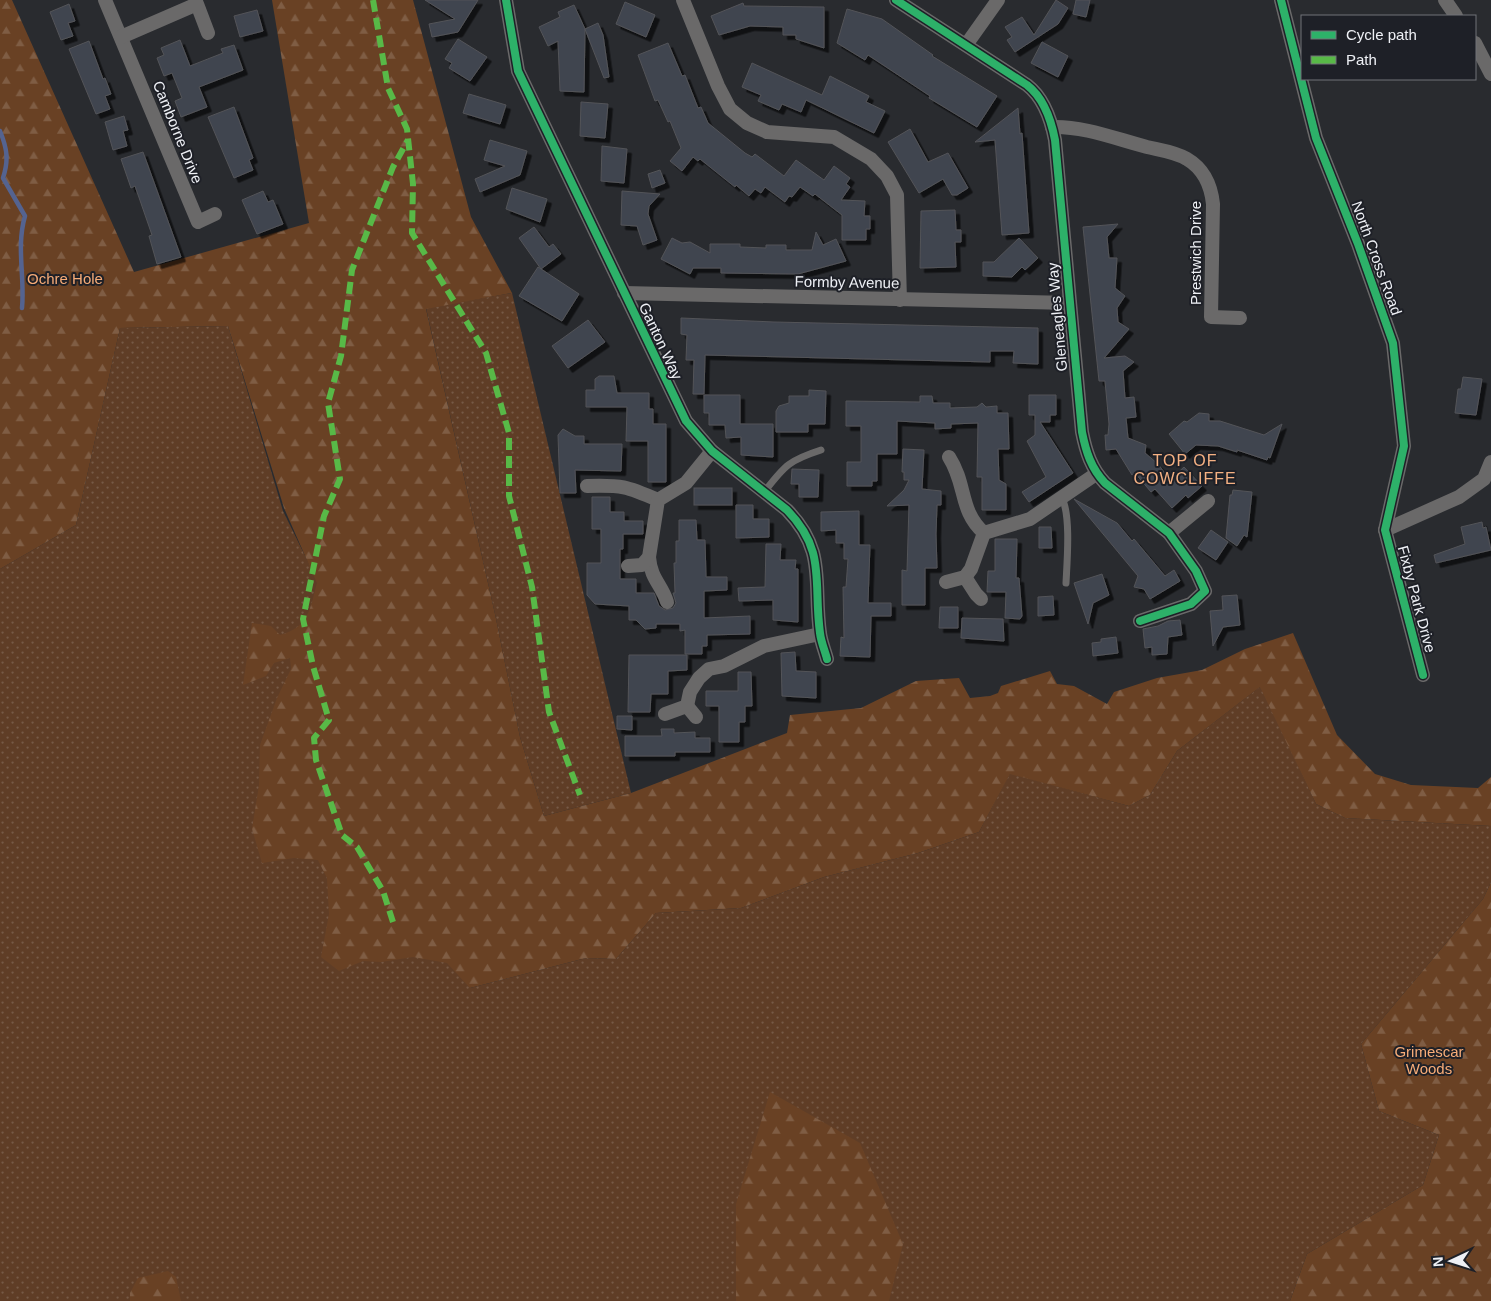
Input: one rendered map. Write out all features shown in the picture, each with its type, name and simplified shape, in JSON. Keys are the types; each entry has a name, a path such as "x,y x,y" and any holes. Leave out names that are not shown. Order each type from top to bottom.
{"street":[{"name":"Camborne Drive","path":"105,0 198,222 215,214"},
{"name":"Ganton Way","path":"506,0 518,70 686,422 712,450 765,491 796,520 812,546 816,561 820,634 827,659"},
{"path":"683,0 718,86 730,109 747,124 767,132 834,138 871,159 887,176 898,195 900,300"},
{"name":"Gleneagles Way","path":"896,0 1037,92 1052,127 1082,432 1086,453 1096,474 1169,533 1196,571 1205,591 1190,604 1140,621"},
{"path":"966,45 998,0"},
{"name":"North Cross Road","path":"1281,0 1301,79"},
{"path":"1445,0 1455,15"},
{"path":"121,37 196,2 208,33"},
{"path":"1476,45 1491,74"},
{"name":"North Cross Road","path":"1301,80 1316,138 1358,244 1393,343 1404,446 1385,530"},
{"name":"Prestwich Drive","path":"1052,127 1076,128 1177,155 1195,165 1207,178 1212,197 1211,317 1240,318"},
{"name":"Formby Avenue","path":"624,293 1070,303"},
{"path":"667,602 663,591 655,582 650,572 649,558 658,500 686,483 712,450"},
{"path":"949,458 961,482 964,502 972,523 984,533"},
{"path":"1385,530 1459,496 1484,479 1491,462"},
{"path":"946,582 965,577 971,569 975,553 984,533 1030,519 1096,474"},
{"path":"587,486 618,485 631,488 658,500"},
{"path":"1169,533 1208,501"},
{"name":"Fixby Park Drive","path":"1385,530 1423,675"},
{"path":"628,566 642,565 649,558"},
{"path":"965,577 981,599"},
{"path":"665,714 691,712 690,692 699,678 709,669 724,666 764,646 820,634"}],"lane":[{"path":"765,491 784,468 796,458 822,450"},
{"path":"1062,498 1066,506 1067,518 1066,583"}],"shaded area":[{"path":"512,293 631,793 544,816 520,737 495,614 426,308"},
{"path":"228,326 283,511 373,694 454,885 470,988 586,958 616,959 656,913 741,908 824,877 918,853 979,832 1010,773 1129,806 1150,795 1177,751 1261,686 1316,804 1345,818 1491,826 1491,882 1483,899 1361,1044 1379,1111 1439,1135 1423,1185 1307,1254 1290,1301 0,1301 0,569 76,525 120,328"}],"green space":[{"name":"Ochre Hole","path":"0,0 12,0 134,272 309,223 272,0 413,0 471,217 512,293 426,309 495,614 520,737 544,816 631,793 787,733 790,715 861,708 916,681 959,678 970,698 990,696 998,693 1001,686 1050,671 1057,684 1074,686 1107,704 1114,692 1157,678 1202,670 1245,649 1293,633 1337,735 1375,774 1411,785 1478,788 1491,777 1491,826 1345,818 1316,804 1260,687 1177,751 1150,795 1129,806 1010,774 979,832 918,853 824,877 741,908 656,913 616,959 586,958 470,988 447,963 413,957 381,962 363,961 339,971 321,957 329,914 327,878 318,860 294,858 262,863 252,829 259,785 260,745 277,698 291,669 290,658 274,663 266,676 243,685 252,623 271,626 280,635 290,632 303,622 307,616 317,583 284,508 228,326 120,328 76,525 0,569"},
{"name":"Grimescar Woods","path":"1491,882 1491,1301 1290,1301 1307,1254 1423,1185 1439,1135 1379,1111 1361,1044 1483,899"},
{"path":"770,1092 860,1143 903,1244 889,1301 736,1301 736,1204"},
{"path":"168,1271 176,1277 181,1301 130,1301 130,1293 138,1278"}],"building":[{"path":"425,0 478,0 458,32 432,37 429,24 455,19"},
{"path":"1056,0 1068,8 1058,24 1015,52 1007,40 1012,37 1005,27 1022,17 1034,35"},
{"path":"1076,0 1090,0 1086,17 1073,14"},
{"path":"625,2 655,15 646,37 616,24"},
{"path":"743,3 744,6 824,7 824,48 796,39 796,35 783,35 783,27 750,26 719,35 711,16"},
{"path":"69,4 75,21 68,23 73,36 61,40 50,12"},
{"path":"574,5 585,29 584,92 560,91 558,41 548,46 539,27 560,17 558,12"},
{"path":"847,9 882,19 932,56 997,96 977,127 929,98 930,96 868,55 865,60 837,43"},
{"path":"257,10 263,31 240,37 234,16"},
{"path":"598,23 603,35 609,77 604,78 585,29"},
{"path":"458,39 487,57 470,81 449,68 452,63 445,59"},
{"path":"180,40 190,66 223,53 221,49 234,45 243,70 199,87 207,107 181,117 175,101 182,98 172,73 164,76 157,58 164,55 161,48"},
{"path":"89,41 103,79 105,78 111,94 105,96 110,109 96,114 69,49"},
{"path":"1042,42 1068,56 1058,77 1031,63"},
{"path":"668,43 682,76 685,75 698,108 701,107 708,123 745,153 752,157 755,154 784,176 796,160 824,180 834,166 850,178 846,184 850,187 841,200 865,201 864,216 870,216 870,229 866,229 866,240 842,240 842,215 815,194 813,196 800,187 785,202 765,187 761,193 755,189 749,196 700,159 698,161 693,157 682,171 670,161 681,148 670,121 668,122 658,100 655,101 638,55"},
{"path":"752,63 822,95 830,76 869,96 866,102 885,111 874,133 806,100 801,112 782,104 779,110 758,101 761,95 742,87"},
{"path":"469,94 506,105 500,124 463,113"},
{"path":"581,102 608,104 605,138 580,136"},
{"path":"234,107 253,158 249,160 253,170 234,178 208,117"},
{"path":"1018,108 1020,134 1022,133 1029,233 1002,235 995,140 975,142"},
{"path":"124,116 128,130 123,131 127,146 113,150 105,122"},
{"path":"910,129 928,162 948,153 968,188 957,195 952,195 943,179 919,193 888,142"},
{"path":"490,140 527,151 520,175 480,192 475,179 505,166 484,160"},
{"path":"602,146 627,149 624,183 601,181"},
{"path":"143,152 181,257 157,264 149,236 152,235 135,186 131,188 121,159"},
{"path":"660,170 665,183 652,188 648,174"},
{"path":"512,188 547,199 540,222 506,209"},
{"path":"263,191 268,202 273,200 283,224 257,234 242,200"},
{"path":"622,191 660,194 649,206 648,214 657,240 643,245 637,226 621,225"},
{"path":"955,210 956,230 961,230 961,242 955,242 956,267 920,268 921,211"},
{"path":"1118,224 1107,237 1109,258 1117,258 1115,288 1125,296 1117,308 1118,322 1129,329 1104,358 1125,356 1134,362 1123,371 1125,398 1134,397 1136,417 1126,418 1128,438 1146,445 1145,453 1158,464 1170,480 1184,467 1202,486 1188,498 1186,495 1172,508 1155,489 1151,492 1135,473 1132,475 1116,449 1106,450 1105,435 1108,435 1109,424 1105,381 1099,381 1083,227"},
{"path":"534,227 549,247 553,244 561,254 541,269 519,238"},
{"path":"816,232 823,245 836,239 846,261 798,274 721,273 721,268 693,268 690,274 661,259 672,238 682,243 690,242 710,253 710,244 740,244 740,247 766,248 766,245 786,245 786,250 812,250"},
{"path":"1019,238 1038,258 1025,270 1022,267 1012,277 983,276 983,262 994,262"},
{"path":"538,267 579,294 562,321 519,296"},
{"path":"681,318 1038,328 1038,364 1013,363 1014,351 990,351 990,362 705,355 704,394 693,394 694,360 686,360 687,335 681,334"},
{"path":"588,320 605,342 568,368 552,346"},
{"path":"599,376 614,376 617,393 649,393 649,409 653,409 653,424 666,424 666,482 648,482 648,441 626,441 627,407 586,407 586,390 595,390 595,379"},
{"path":"1463,377 1482,379 1476,415 1455,413 1458,389 1461,389"},
{"path":"809,390 826,391 825,424 808,424 808,432 776,432 776,411 779,406 789,403 789,396 809,396"},
{"path":"704,395 740,395 740,424 773,424 773,457 741,455 741,437 726,438 725,425 709,425 709,413 704,413"},
{"path":"1029,395 1056,395 1056,415 1050,415 1050,422 1040,422 1073,473 1029,502 1022,492 1046,477 1027,441 1035,435 1035,415 1029,415"},
{"path":"920,396 932,396 933,403 950,403 950,408 977,407 982,403 986,407 997,406 997,413 1008,413 1009,449 998,449 999,480 1006,484 1006,510 982,510 982,477 977,477 978,423 951,424 951,428 935,429 935,423 897,421 897,454 877,454 877,481 872,481 872,486 847,486 847,462 861,462 861,426 846,426 846,401 920,402"},
{"path":"1199,413 1209,414 1209,421 1220,421 1264,435 1282,424 1270,458 1268,457 1267,460 1218,446 1196,445 1185,454 1169,434 1184,421 1187,422"},
{"path":"563,429 575,436 584,436 584,444 622,444 621,471 575,470 576,493 560,493 558,435"},
{"path":"903,449 924,450 922,489 941,491 941,505 937,505 937,568 925,568 925,605 902,605 902,570 907,571 909,505 887,506 904,490 909,480 904,480 904,472 902,472"},
{"path":"792,469 819,470 818,497 799,497 799,484 791,484"},
{"path":"694,488 732,488 732,505 694,505"},
{"path":"1233,490 1252,492 1247,537 1244,535 1237,546 1226,538 1230,495 1232,495"},
{"path":"592,497 610,497 610,512 624,512 624,521 643,521 643,534 623,534 623,549 620,549 620,579 636,579 636,593 654,593 659,606 665,610 673,608 676,603 673,593 675,593 674,563 676,563 676,541 679,541 679,520 696,520 697,540 705,540 706,577 727,577 727,590 704,591 704,618 750,616 750,634 707,635 707,646 702,646 702,654 685,654 685,630 680,631 680,624 656,624 656,628 645,629 636,620 629,620 629,606 595,604 587,595 587,563 601,563 601,529 592,529"},
{"path":"1074,499 1117,523 1132,541 1134,539 1165,576 1174,570 1180,581 1150,599 1144,589 1134,587 1138,576"},
{"path":"736,505 753,505 753,519 769,519 769,537 736,538"},
{"path":"859,511 859,545 870,545 868,603 891,603 891,616 871,616 870,657 840,656 841,637 844,638 843,587 846,587 848,559 844,559 844,543 836,543 836,530 821,531 821,512"},
{"path":"1482,522 1483,528 1486,527 1491,550 1436,563 1434,555 1465,544 1461,527"},
{"path":"1039,527 1051,527 1052,548 1039,548"},
{"path":"1211,530 1228,542 1216,560 1198,548"},
{"path":"995,539 1017,539 1016,578 1019,578 1022,616 1020,619 1005,618 1006,592 987,592 988,571 995,571"},
{"path":"766,544 781,544 780,560 796,560 795,569 798,569 798,622 773,620 773,600 739,601 738,588 765,587"},
{"path":"1102,574 1109,595 1093,603 1088,624 1074,583"},
{"path":"1237,595 1240,625 1223,627 1213,646 1210,611 1223,610 1222,596"},
{"path":"1053,596 1054,615 1038,616 1038,597"},
{"path":"940,607 958,607 958,628 939,628"},
{"path":"962,618 1003,619 1004,641 961,638"},
{"path":"1180,620 1182,635 1168,637 1167,654 1152,655 1152,647 1145,648 1143,629 1158,626 1168,621"},
{"path":"1116,637 1118,653 1093,656 1092,643 1101,642 1101,639"},
{"path":"795,652 796,671 816,672 816,698 782,696 781,653"},
{"path":"629,655 687,655 687,670 668,671 668,694 651,694 650,712 628,712"},
{"path":"738,672 751,672 752,706 745,706 745,722 739,722 739,742 719,742 719,706 706,706 706,691 738,691"},
{"path":"617,716 632,716 632,730 617,729"},
{"path":"661,729 674,729 674,733 695,732 695,738 710,738 710,752 675,752 675,756 625,756 625,736 662,736"}],"waterway":[{"path":"0,131 6,154 3,178 25,216 21,239 22,308"}],"marked path":[{"path":"373,0 388,88 407,129 413,184 412,233 486,353 509,433 509,496 532,587 549,712 580,795"},
{"path":"393,922 383,891 357,847 342,835 316,760 314,738 329,720 313,666 303,619 324,516 340,479 328,403 341,356 352,270 393,167 408,140"}],"cycle path":[{"path":"506,0 518,71 686,421 712,451 787,510 800,525 808,539 816,568 820,633 827,659"},
{"path":"896,0 1027,85 1038,96 1049,117 1055,140 1082,432 1087,453 1096,472 1105,483 1169,533 1196,571 1205,591 1191,604 1140,621"},
{"path":"1281,0 1301,79"},
{"path":"1301,80 1316,138 1358,244 1393,343 1404,446 1385,530 1423,675"}],"district":[{"name":"TOP OF COWCLIFFE","path":"1185,469"}]}
